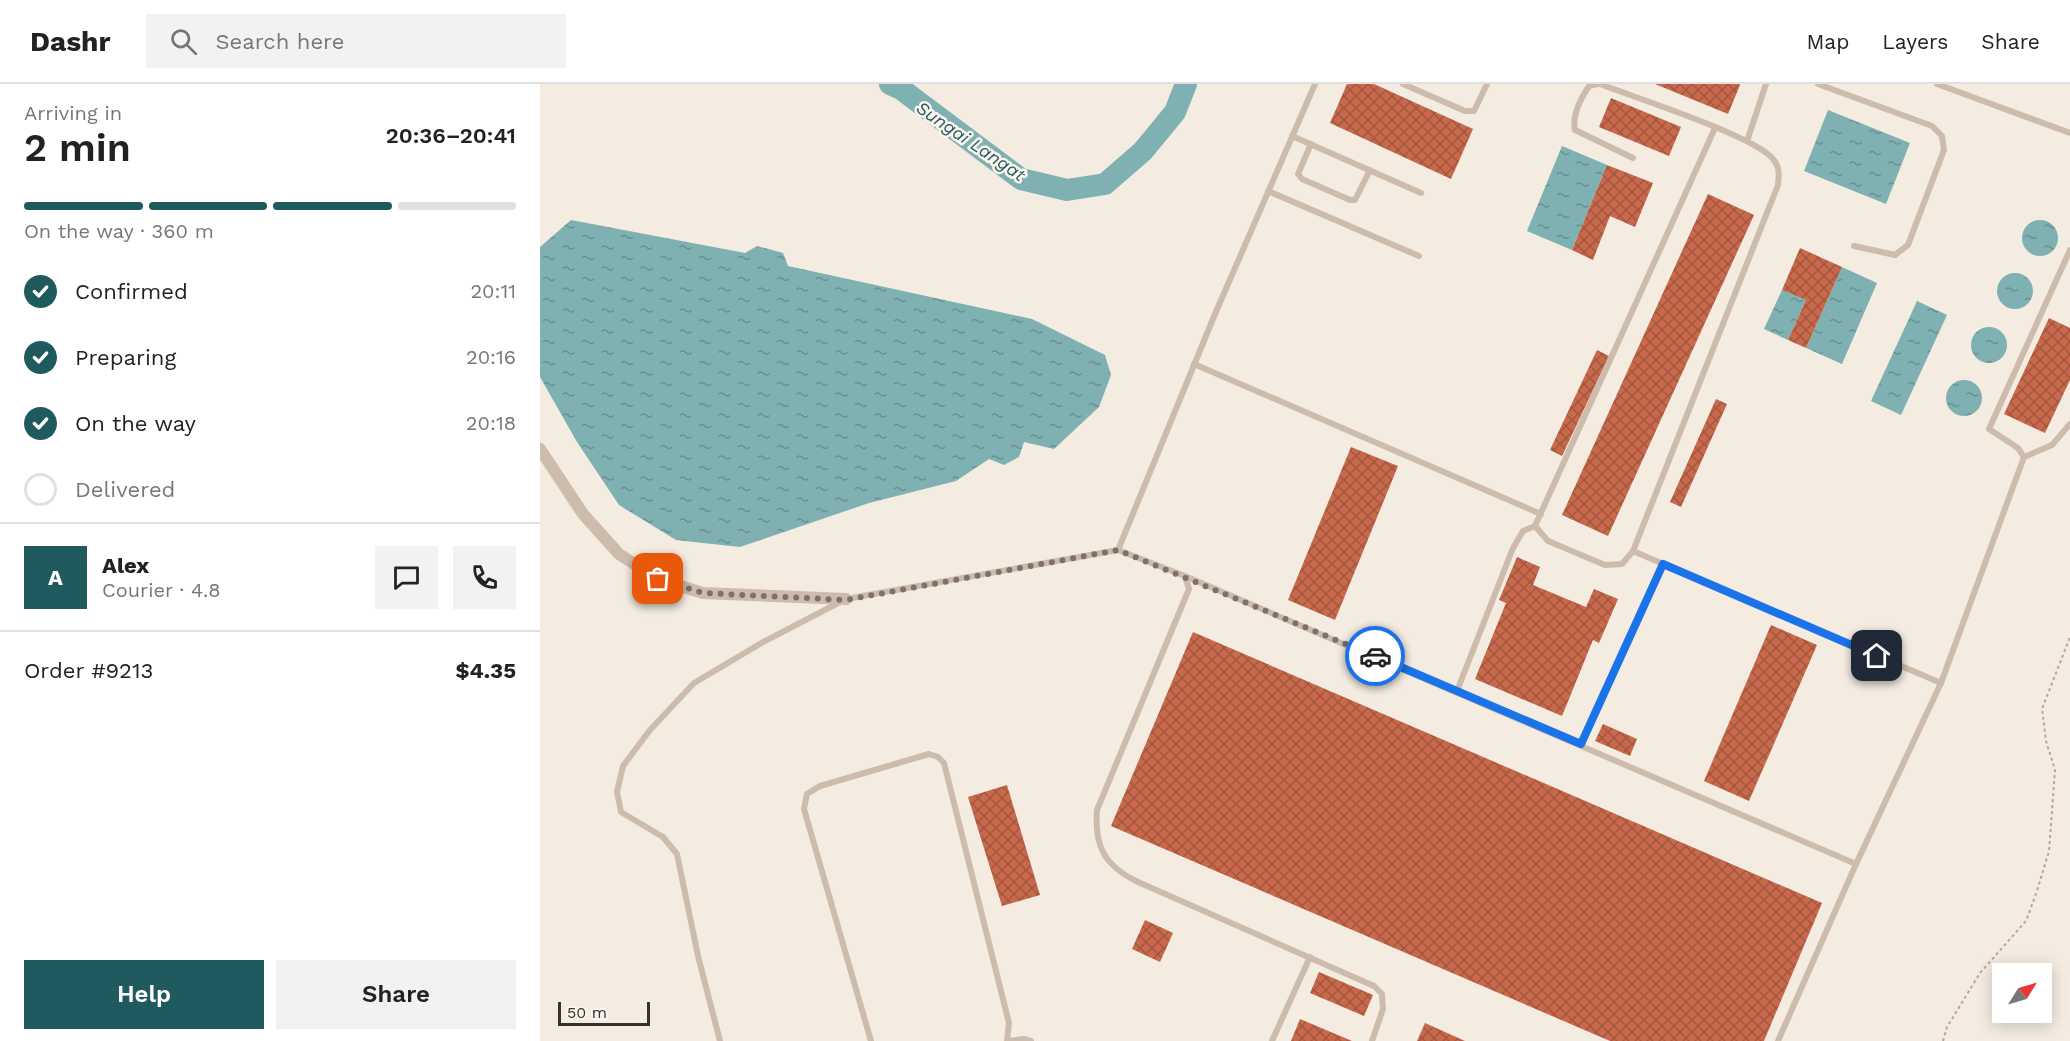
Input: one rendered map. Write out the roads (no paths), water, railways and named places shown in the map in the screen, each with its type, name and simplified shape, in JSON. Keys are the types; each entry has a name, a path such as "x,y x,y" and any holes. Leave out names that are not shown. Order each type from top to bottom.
{"street":[{"path":"540,449 583,514 619,554 658,579 703,593 846,600"}],"lane":[{"path":"1118,550 1194,364 1315,84"},
{"path":"1403,84 1465,111 1474,111 1487,84"},
{"path":"1535,526 1548,541 1605,565 1622,564 1633,551 1778,185 1779,170 1772,158 1747,141 1598,84 1589,86 1573,122 1575,130 1633,158"},
{"path":"1747,141 1766,84"},
{"path":"1818,84 1932,126 1942,136 1944,150 1908,245 1895,255 1854,246"},
{"path":"1937,84 2070,133"},
{"path":"1457,691 1513,548 1523,531 1535,526 1541,514 1715,128"},
{"path":"1292,136 1421,193"},
{"path":"1311,144 1298,174 1302,179 1350,200 1355,200 1370,170"},
{"path":"1268,191 1419,256"},
{"path":"2024,457 2018,448 1989,429 2070,250"},
{"path":"1194,364 1541,514"},
{"path":"1778,1041 1856,864 1941,683 2024,457 2052,445 2070,424"},
{"path":"720,1041 698,956 677,854 663,837 621,812 617,792 623,766 650,730 694,683 763,642 846,600 1118,550 1457,691 1856,864"},
{"path":"1633,551 1941,683"},
{"path":"1581,744 1663,564"},
{"path":"1185,576 1189,589 1097,810 1095,832 1103,853 1117,872 1355,976 1382,994 1383,1009 1372,1041"},
{"path":"871,1041 804,808 807,794 820,786 928,754 938,757 944,763 1009,1023 1008,1041 1024,1039 1031,1041"},
{"path":"1272,1041 1310,957"}],"water":[{"path":"1828,110 1910,143 1886,204 1804,171"},
{"path":"1562,146 1607,165 1572,250 1527,231"},
{"path":"571,220 745,253 757,246 783,253 788,266 1032,319 1105,355 1111,375 1099,407 1054,449 1024,442 1019,457 1004,465 989,459 956,481 869,503 740,547 676,540 619,505 577,442 540,377 540,247"},
{"path":"2040,220 2053,225 2058,238 2053,251 2040,256 2027,251 2022,238 2027,225"},
{"path":"1842,267 1877,283 1842,364 1806,348"},
{"path":"2015,273 2028,278 2033,291 2028,304 2015,309 2002,304 1997,291 2002,278"},
{"path":"1782,290 1806,300 1788,340 1764,329"},
{"path":"1917,301 1947,315 1901,415 1871,401"},
{"path":"1989,327 2002,332 2007,345 2002,358 1989,363 1976,358 1971,345 1976,332"},
{"path":"1964,380 1977,385 1982,398 1977,411 1964,416 1951,411 1946,398 1951,385"}],"waterway":[{"name":"Sungai Langat","path":"890,84 901,89 1021,179 1067,190 1105,184 1143,151 1175,112 1186,84"}]}
